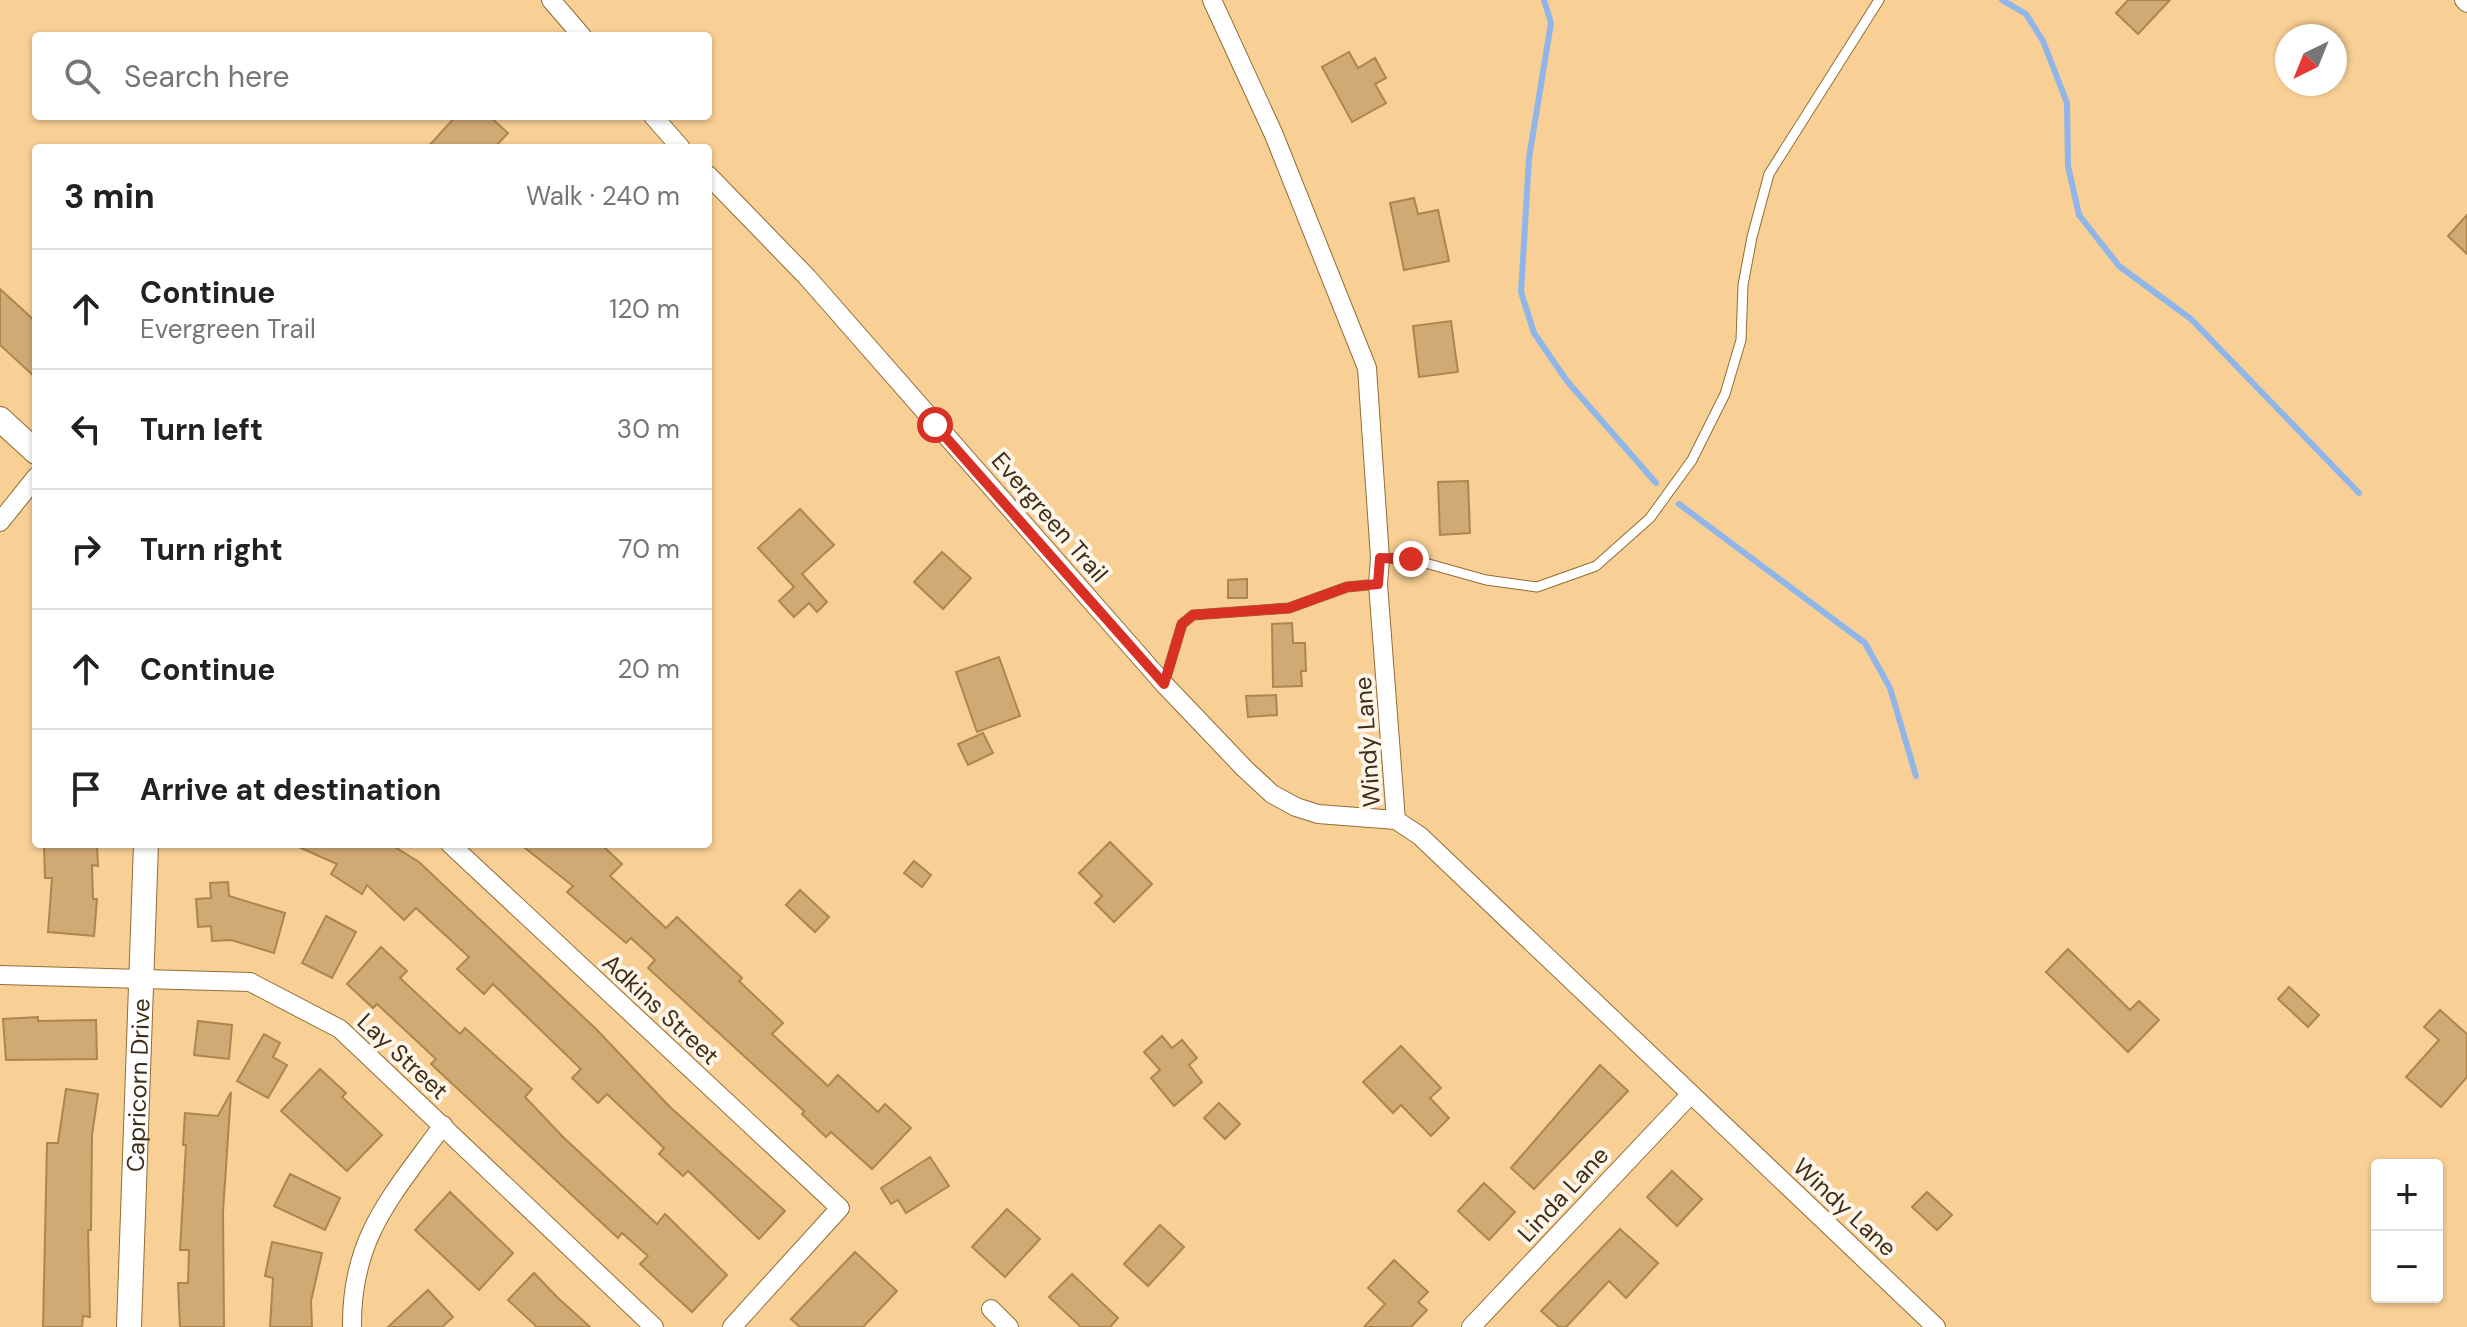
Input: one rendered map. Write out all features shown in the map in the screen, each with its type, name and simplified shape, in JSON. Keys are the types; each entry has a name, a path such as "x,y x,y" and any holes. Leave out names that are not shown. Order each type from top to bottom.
{"street":[{"path":"551,0 579,32"},
{"name":"Windy Lane","path":"1212,0 1274,135 1367,368 1380,558 1378,584 1396,820 1420,836 1936,1327"},
{"path":"656,120 678,144"},
{"name":"Evergreen Trail","path":"712,179 807,277 1164,684 1272,794 1318,814 1396,820"},
{"path":"0,419 32,448"},
{"path":"0,522 32,482"},
{"name":"Capricorn Drive","path":"129,1327 132,1154 143,979 146,848"},
{"name":"Adkins Street","path":"454,848 840,1208 732,1327"},
{"name":"Lay Street","path":"0,975 250,982 340,1029 654,1327"},
{"name":"Linda Lane","path":"1471,1327 1690,1095"},
{"path":"352,1327 352,1298 360,1255 371,1225 443,1125"},
{"path":"991,1309 1009,1327"}],"lane":[{"path":"1380,558 1411,559 1486,580 1537,587 1596,566 1650,518 1692,460 1725,394 1741,340 1743,285 1769,174 1879,0"},
{"path":"1164,684 1182,624 1193,615 1289,608 1347,587 1378,584"}],"building":[{"path":"2128,0 2170,0 2138,34 2116,13"},
{"path":"1349,52 1358,68 1375,58 1386,78 1375,84 1386,103 1352,122 1322,67"},
{"path":"452,120 493,120 508,133 498,144 431,144"},
{"path":"1414,198 1418,214 1438,210 1449,261 1404,270 1390,203"},
{"path":"2467,215 2467,254 2448,236"},
{"path":"0,289 32,318 32,374 0,345"},
{"path":"1451,321 1458,372 1419,377 1413,326"},
{"path":"1468,481 1470,533 1440,535 1438,482"},
{"path":"800,509 834,545 802,574 827,602 817,612 809,603 794,617 779,601 794,587 758,548"},
{"path":"942,552 971,578 943,609 914,582"},
{"path":"1247,579 1247,598 1228,598 1228,580"},
{"path":"1292,623 1293,643 1305,643 1306,671 1301,671 1302,686 1273,687 1272,624"},
{"path":"999,657 1020,716 977,732 956,672"},
{"path":"1276,695 1277,715 1248,717 1246,696"},
{"path":"983,733 993,753 968,765 958,744"},
{"path":"1110,842 1152,884 1114,922 1095,903 1102,896 1079,873"},
{"path":"44,848 97,848 98,866 92,865 93,899 97,899 94,936 48,932 52,878 45,878"},
{"path":"301,848 396,848 419,862 597,1030 669,1106 785,1211 759,1239 688,1171 683,1176 659,1154 664,1148 607,1094 598,1103 572,1078 581,1069 493,984 484,994 457,969 469,957 416,908 404,920 367,885 362,894 331,874 337,864"},
{"path":"525,848 605,848 622,864 610,876 666,928 677,917 742,978 739,981 783,1023 772,1034 828,1086 838,1075 878,1112 885,1104 911,1128 872,1169 831,1132 826,1137 802,1114 804,1111 648,968 655,960 631,938 626,943 567,892 573,886"},
{"path":"914,861 931,875 922,887 904,873"},
{"path":"228,882 229,896 285,913 274,953 231,940 212,941 211,926 198,927 196,899 211,898 210,883"},
{"path":"800,890 829,917 815,932 786,905"},
{"path":"326,916 356,932 332,978 302,963"},
{"path":"381,947 407,971 400,978 460,1034 465,1028 532,1089 525,1097 564,1138 657,1224 665,1214 727,1275 692,1312 640,1264 648,1256 622,1233 618,1238 431,1064 436,1059 377,1004 373,1008 347,984"},
{"path":"2068,949 2130,1010 2139,1001 2159,1020 2128,1052 2046,972"},
{"path":"2289,987 2319,1015 2308,1027 2278,999"},
{"path":"2440,1010 2467,1034 2467,1077 2441,1107 2406,1077 2439,1040 2424,1027"},
{"path":"38,1017 38,1021 96,1020 97,1059 6,1060 3,1019"},
{"path":"198,1021 232,1025 229,1059 194,1055"},
{"path":"264,1034 280,1043 273,1057 287,1065 268,1098 237,1081"},
{"path":"1162,1036 1172,1048 1182,1040 1197,1058 1189,1065 1202,1082 1174,1106 1151,1078 1160,1070 1144,1052"},
{"path":"1401,1046 1441,1088 1430,1098 1449,1118 1431,1136 1401,1105 1393,1113 1363,1082"},
{"path":"1600,1065 1628,1091 1534,1189 1511,1168"},
{"path":"320,1069 346,1093 342,1097 382,1135 347,1171 281,1111"},
{"path":"66,1089 98,1094 92,1135 91,1230 88,1230 90,1317 83,1316 82,1327 43,1327 47,1143 58,1143"},
{"path":"231,1092 223,1212 224,1327 180,1327 178,1283 188,1283 189,1250 180,1250 185,1113 218,1116"},
{"path":"1219,1103 1240,1124 1225,1139 1204,1118"},
{"path":"930,1157 949,1186 906,1213 898,1200 891,1204 881,1188"},
{"path":"1672,1171 1702,1199 1677,1226 1647,1197"},
{"path":"290,1174 340,1198 325,1230 274,1206"},
{"path":"1484,1183 1515,1212 1489,1240 1458,1211"},
{"path":"450,1192 513,1253 479,1290 415,1230"},
{"path":"1927,1192 1952,1215 1937,1230 1912,1207"},
{"path":"1007,1209 1040,1239 1005,1277 972,1247"},
{"path":"1160,1225 1184,1247 1148,1286 1124,1264"},
{"path":"1620,1229 1658,1263 1626,1298 1609,1281 1566,1327 1559,1327 1541,1311"},
{"path":"272,1242 322,1253 311,1301 312,1327 270,1327 273,1278 265,1276"},
{"path":"855,1252 897,1291 863,1327 800,1327 791,1319"},
{"path":"1394,1260 1428,1292 1418,1302 1427,1310 1411,1327 1364,1327 1385,1304 1368,1288"},
{"path":"534,1273 590,1327 537,1327 508,1300"},
{"path":"1072,1274 1118,1318 1110,1327 1081,1327 1049,1297"},
{"path":"428,1290 453,1317 442,1327 388,1327"}],"waterway":[{"path":"1544,0 1551,23 1529,158 1521,292 1534,333 1567,381 1656,483"},
{"path":"2002,0 2026,14 2043,41 2067,103 2068,166 2079,215 2119,266 2191,319 2359,493"},
{"path":"1679,504 1865,643 1890,688 1916,776"}],"route":[{"path":"935,425 994,488 1164,684 1178,634 1187,618 1201,613 1289,608 1347,587 1378,584 1380,558 1411,559"}]}
